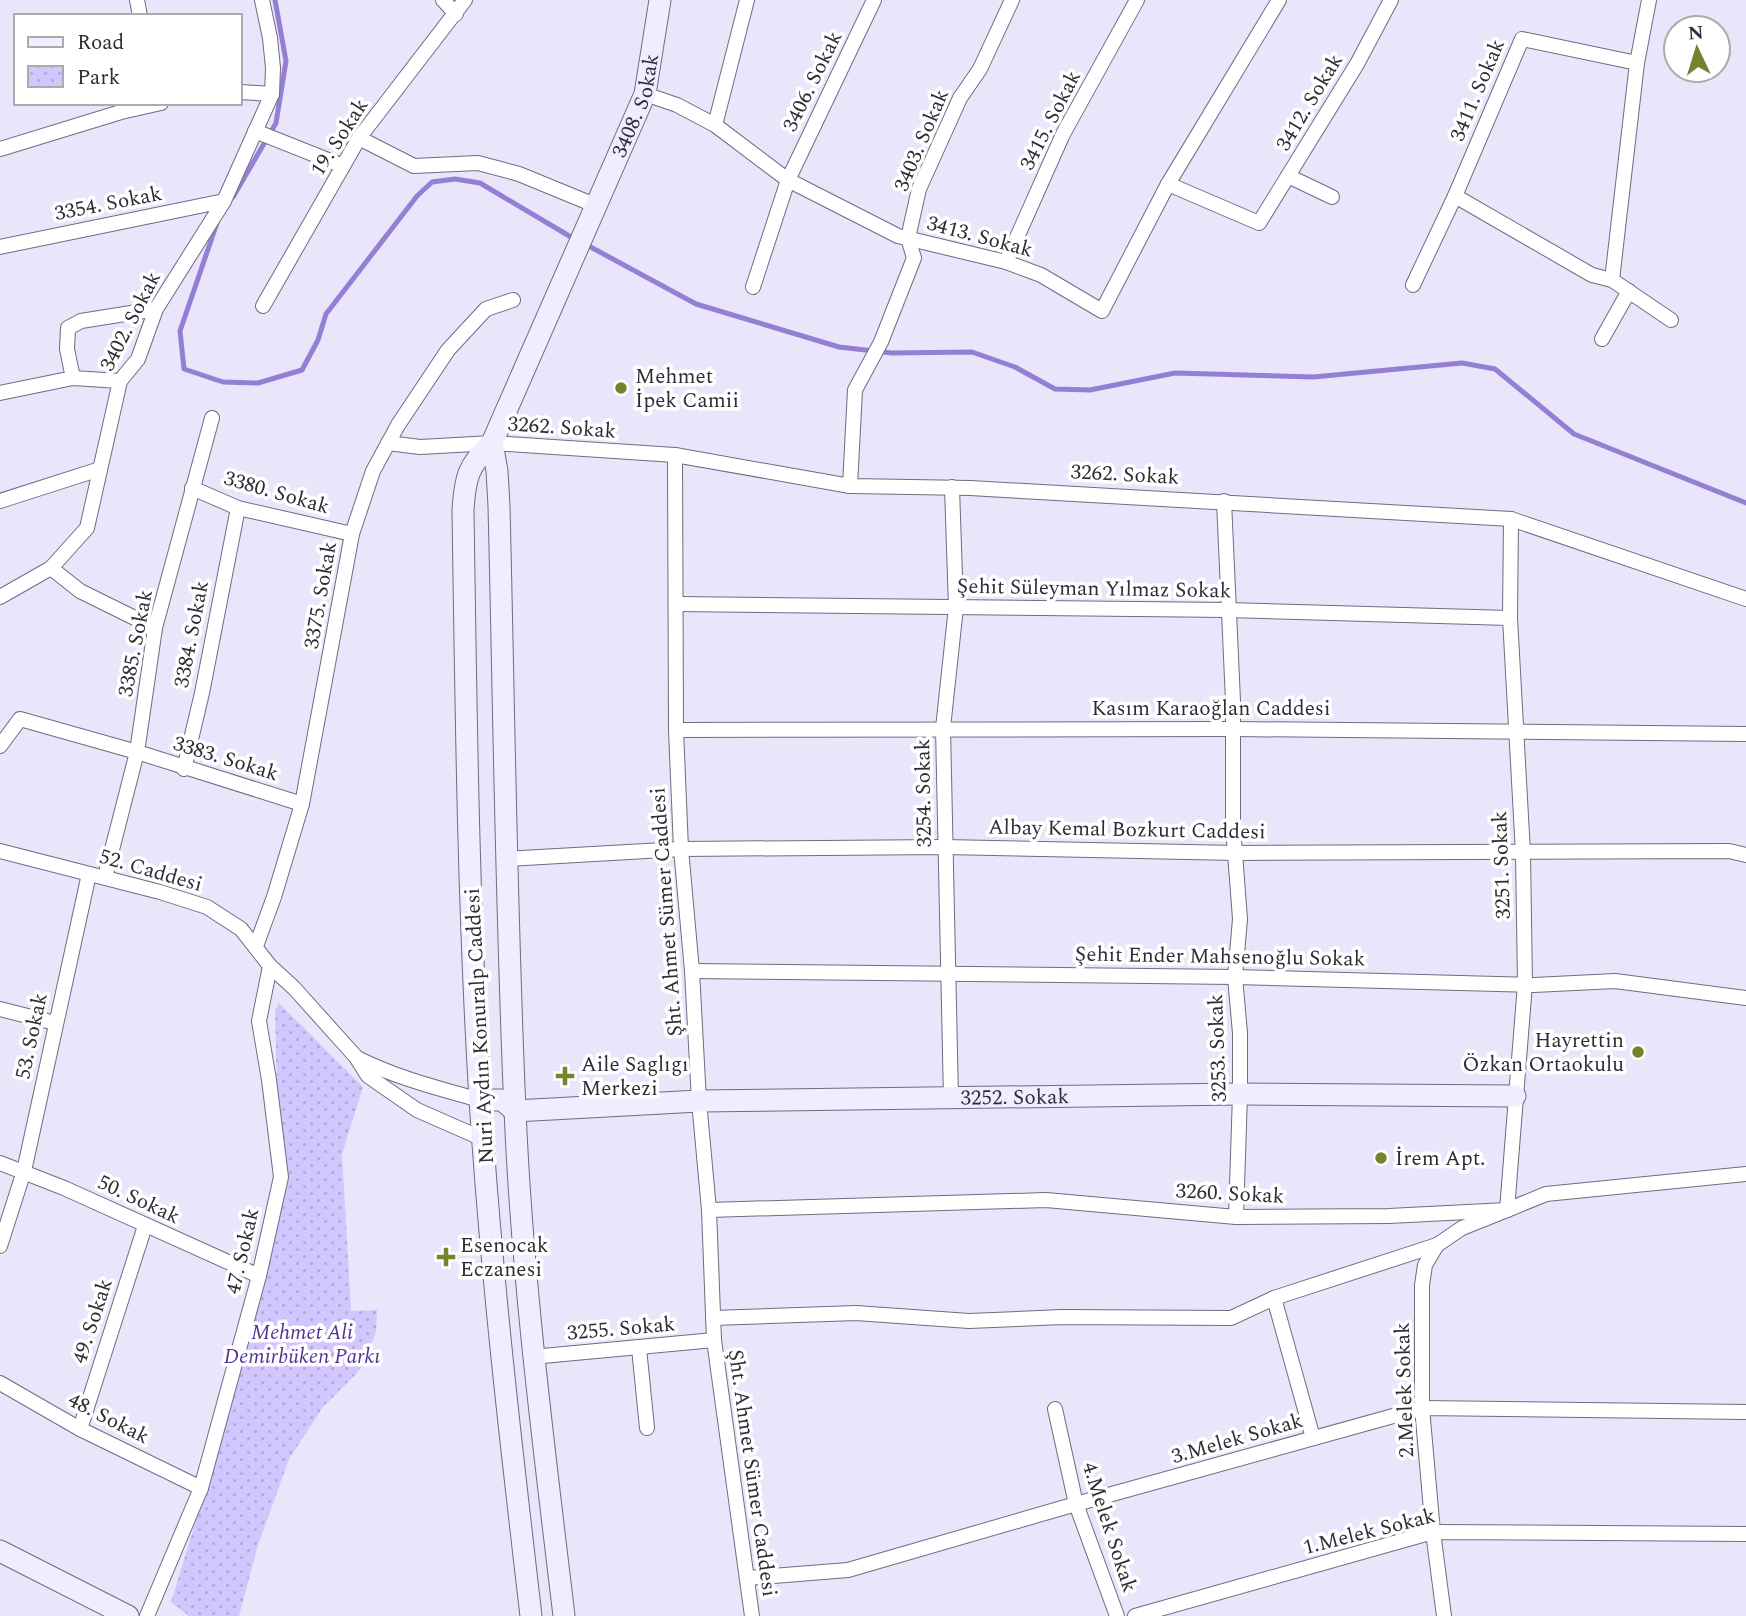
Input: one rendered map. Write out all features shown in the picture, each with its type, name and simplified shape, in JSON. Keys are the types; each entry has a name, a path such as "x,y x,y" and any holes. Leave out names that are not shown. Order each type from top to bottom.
{"street":[{"name":"3402. Sokak","path":"0,597 51,568 88,528 120,382 138,359 156,309 224,201 260,133 272,94 271,48 262,0"},
{"path":"443,0 456,14"},
{"name":"19. Sokak","path":"263,306 359,138 466,0"},
{"name":"3408. Sokak","path":"597,206 645,94 660,0"},
{"path":"715,125 747,0"},
{"name":"3406. Sokak","path":"753,286 788,180 874,0"},
{"name":"3403. Sokak","path":"850,486 855,390 881,342 914,258 908,238 919,189 960,98 980,69 1012,0"},
{"name":"3415. Sokak","path":"1006,262 1063,134 1138,0"},
{"name":"3413. Sokak","path":"645,94 677,105 715,125 788,180 898,236 1006,262 1041,275 1102,311 1168,184 1279,0"},
{"name":"3412. Sokak","path":"1168,184 1259,223 1357,64 1391,0"},
{"path":"1612,280 1637,63 1649,0"},
{"name":"3411. Sokak","path":"1413,285 1455,196 1522,39 1637,63"},
{"path":"242,92 272,94"},
{"path":"0,149 145,105"},
{"path":"260,133 343,166"},
{"path":"359,138 414,166 478,163 519,174 597,206"},
{"path":"1288,176 1332,197"},
{"path":"1455,196 1592,275 1612,280 1671,320"},
{"name":"3354. Sokak","path":"0,247 224,201"},
{"name":"Nuri Aydın Konuralp Caddesi","path":"531,1616 501,1356 480,1100 470,845 463,510 465,482 469,470 492,443 597,206"},
{"path":"1602,339 1629,292"},
{"name":"3375. Sokak","path":"256,946 302,804 352,534 373,471 448,350 486,309 513,300"},
{"path":"73,378 67,349 68,328 81,320 156,309"},
{"path":"0,393 73,378 120,382"},
{"name":"3385. Sokak","path":"105,877 137,752 155,628 212,418"},
{"name":"3262. Sokak","path":"388,443 420,447 492,443 675,455 850,486 952,487 1224,500 1511,519 1746,598"},
{"name":"Nuri Aydın Konuralp Caddesi","path":"492,443 499,506 506,858 516,1139 532,1357 564,1616"},
{"name":"Şht. Ahmet Sümer Caddesi","path":"675,455 676,730 681,849 709,1210 713,1340 752,1616"},
{"path":"0,501 100,469"},
{"name":"3254. Sokak","path":"951,1098 943,729 956,607 952,487"},
{"name":"3380. Sokak","path":"192,488 238,508 352,534"},
{"name":"3253. Sokak","path":"1224,500 1233,729 1233,827 1240,919 1236,977 1240,1033 1236,1217"},
{"name":"3384. Sokak","path":"184,769 202,693 238,508"},
{"name":"3251. Sokak","path":"1507,1210 1525,984 1523,853 1510,618 1511,519"},
{"path":"51,568 80,591 155,628"},
{"name":"Şehit Süleyman Yılmaz Sokak","path":"677,604 1228,610 1510,618"},
{"name":"3383. Sokak","path":"0,746 20,719 137,752 302,804"},
{"name":"Kasım Karaoğlan Caddesi","path":"676,730 1233,729 1746,734"},
{"path":"470,845 480,836 491,836 506,858 498,875 490,877 471,873"},
{"name":"Albay Kemal Bozkurt Caddesi","path":"506,858 681,849 944,847 1237,853 1729,851 1746,855"},
{"name":"52. Caddesi","path":"0,851 105,877 207,907 241,929 270,965 356,1057 368,1076 391,1094 426,1115 483,1139"},
{"name":"53. Sokak","path":"0,1246 24,1171 89,874"},
{"name":"47. Sokak","path":"147,1616 201,1488 259,1276 281,1177 259,1021 270,965"},
{"name":"Şehit Ender Mahsenoğlu Sokak","path":"692,971 948,972 1525,984 1615,981 1746,998"},
{"path":"0,1009 55,1023"},
{"name":"52. Caddesi","path":"356,1057 385,1072 480,1100"},
{"name":"3252. Sokak","path":"515,1111 699,1101 1240,1094 1515,1096"},
{"path":"480,1100 502,1100 515,1111"},
{"path":"483,1139 490,1143 516,1139"},
{"name":"50. Sokak","path":"0,1163 24,1171 259,1276"},
{"name":"3260. Sokak","path":"709,1210 1046,1200 1236,1217 1389,1216 1507,1210 1546,1194 1746,1174"},
{"path":"713,1318 856,1313 969,1321 1062,1317 1231,1318 1274,1298 1437,1245 1462,1228 1507,1210"},
{"name":"49. Sokak","path":"80,1429 145,1226"},
{"name":"2.Melek Sokak","path":"1437,1245 1425,1265 1422,1285 1422,1408 1433,1532 1444,1616"},
{"path":"1274,1298 1313,1438"},
{"name":"3255. Sokak","path":"532,1357 713,1340"},
{"path":"639,1348 647,1428"},
{"name":"48. Sokak","path":"0,1383 80,1429 201,1488"},
{"name":"3.Melek Sokak","path":"748,1577 848,1570 1422,1408 1746,1412"},
{"name":"4.Melek Sokak","path":"1055,1409 1076,1504 1117,1616"},
{"name":"1.Melek Sokak","path":"1135,1616 1433,1532 1746,1534"},
{"path":"0,1551 127,1616"}],"green space":[{"name":"Mehmet Ali Demirbüken Parkı","path":"279,1003 363,1087 342,1154 351,1311 377,1310 376,1331 367,1357 357,1373 323,1407 289,1459 258,1545 239,1616 189,1616 171,1602 224,1430 279,1168 275,1010"}],"waterway":[{"path":"233,197 276,123 286,61 275,0"},
{"path":"217,223 180,331 184,369 223,382 258,383 302,370 318,340 326,314 417,196 432,182 455,179 480,183 576,240"},
{"path":"585,244 696,304 839,347 892,353 972,352 1015,367 1055,389 1090,390 1175,373 1313,377 1462,363 1495,369 1574,434 1746,503"}],"place":[{"name":"Mehmet İpek Camii","path":"621,388"},
{"name":"Hayrettin Özkan Ortaokulu","path":"1638,1052"},
{"name":"Aile Saglıgı Merkezi","path":"565,1076"},
{"name":"İrem Apt.","path":"1381,1158"},
{"name":"Esenocak Eczanesi","path":"446,1257"}]}
